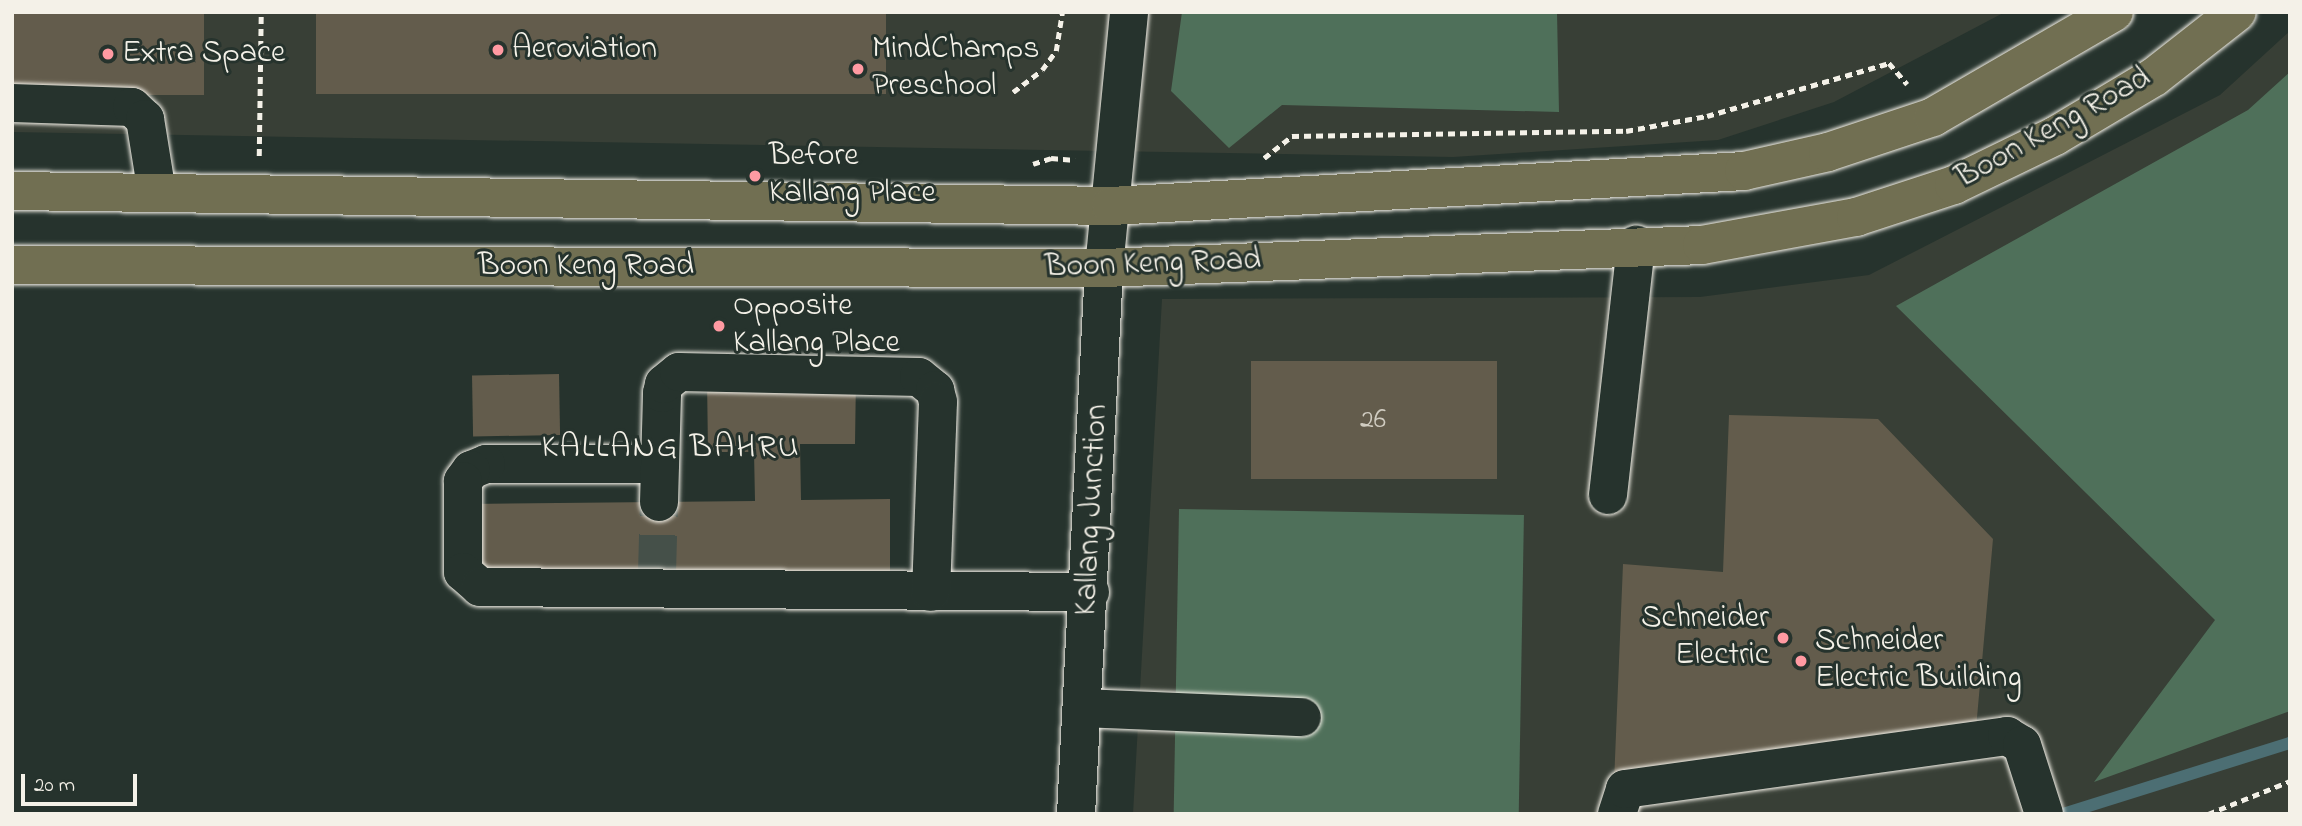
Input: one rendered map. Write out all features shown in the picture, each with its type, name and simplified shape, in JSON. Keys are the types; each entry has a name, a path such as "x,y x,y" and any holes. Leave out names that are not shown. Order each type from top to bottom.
{"main road":[{"name":"Boon Keng Road","path":"12,191 1111,206 1744,172 1828,152 1933,117 2114,12"},
{"name":"Boon Keng Road","path":"12,265 1104,268 1636,245 1702,245 1856,217 1954,185 2055,136 2154,77 2237,12"}],"street":[{"name":"Kallang Junction","path":"1076,814 1090,592 1104,268 1129,12"},
{"path":"12,103 132,107 145,119 158,193"},
{"path":"1608,495 1636,245"},
{"path":"659,502 662,393 664,384 679,372 919,377 935,390 938,402 931,592"},
{"path":"660,464 478,466 463,481 460,565 480,587 658,580 931,592 1090,592"},
{"path":"1083,708 1302,717"},
{"path":"1617,814 1625,789 2007,736 2022,745 2042,805"}],"path":[{"path":"259,164 261,12"},
{"path":"1013,92 1042,70 1056,51 1062,12"},
{"path":"1255,166 1292,136 1626,131 1707,116 1889,63 1916,94"},
{"path":"2208,814 2290,781"}],"shaded area":[{"path":"12,12 2005,12 1834,102 1718,140 1453,157 12,132"},
{"path":"2290,31 2290,814 1133,814 1162,299 1700,297 1869,275 2220,95"}],"green space":[{"path":"1182,12 1557,12 1559,112 1282,105 1229,148 1171,91"},
{"path":"2290,72 2290,711 2094,782 2215,620 1896,306 2248,110"},
{"path":"1179,509 1524,515 1519,814 1174,814"}],"building":[{"name":"Extra Space","path":"12,12 204,12 204,95 12,95"},
{"path":"316,12 886,12 886,94 316,94"},
{"path":"1251,361 1497,361 1497,479 1251,479"},
{"path":"559,374 560,435 473,437 472,376"},
{"path":"856,377 855,444 800,444 801,500 890,499 890,571 469,575 469,504 755,501 754,452 708,452 707,379"},
{"name":"Schneider Electric Building","path":"1729,415 1878,419 1993,539 1974,751 1614,783 1623,564 1723,572"}],"waterway":[{"path":"2063,814 2290,743"}],"tunnel":[{"path":"657,573 659,502"}],"place":[{"name":"Aeroviation","path":"498,50"},
{"name":"Extra Space","path":"108,54"},
{"name":"MindChamps Preschool","path":"858,69"},
{"name":"Before Kallang Place","path":"755,176"},
{"name":"Opposite Kallang Place","path":"719,326"},
{"name":"Schneider Electric","path":"1783,638"},
{"name":"Schneider Electric Building","path":"1801,661"}],"district":[{"name":"KALLANG BAHRU","path":"671,449"}]}
